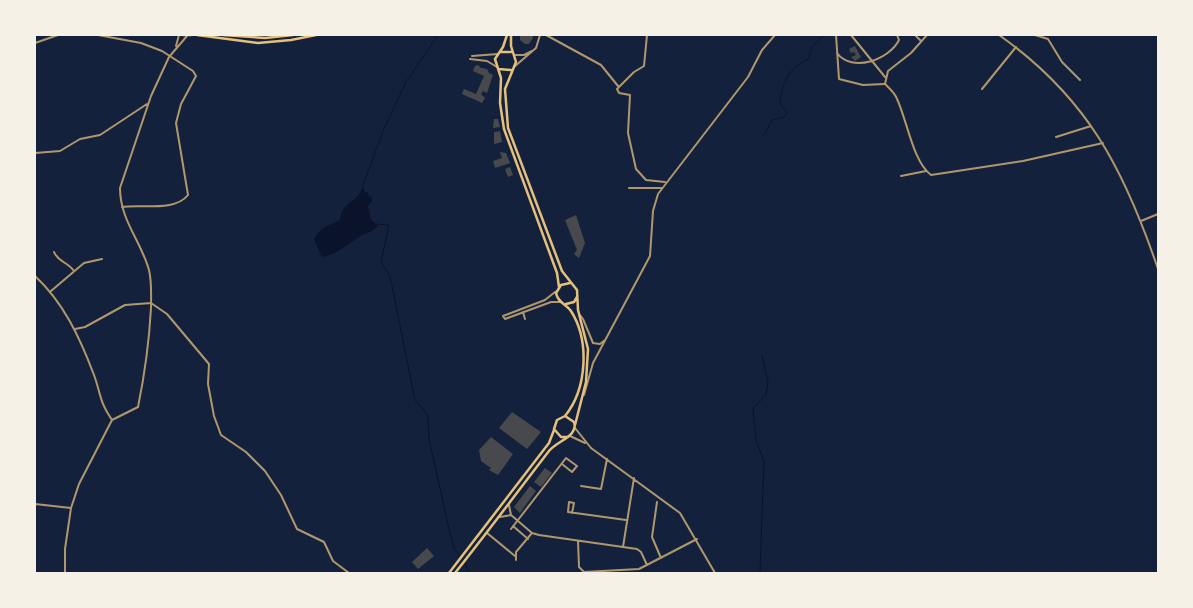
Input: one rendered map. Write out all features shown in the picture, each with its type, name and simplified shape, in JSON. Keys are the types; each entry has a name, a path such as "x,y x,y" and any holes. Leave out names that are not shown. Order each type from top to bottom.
{"main road":[{"path":"181,35 258,43 291,40 316,35"},
{"path":"223,35 290,35"},
{"path":"449,573 549,443 557,420 565,416 577,398 583,365 580,335 571,311 557,297 557,273 506,137 502,121 498,68 495,60 507,35"},
{"path":"455,573 551,449 569,436 575,426 583,397 588,358 577,290 562,271 510,134 505,97 507,81 516,62 511,46 511,35"},
{"path":"499,53 508,50 514,54"},
{"path":"498,68 506,71 513,68"},
{"path":"558,288 564,283 574,285"},
{"path":"563,303 574,302 578,297"},
{"path":"565,416 572,419 575,426"},
{"path":"554,429 561,437 569,436"}],"street":[{"path":"35,43 58,35"},
{"path":"98,35 141,43 162,51 193,71 196,76 181,104 176,123 188,195 181,201 172,204 122,207"},
{"path":"175,49 181,35"},
{"path":"65,573 65,549 71,508 82,477 112,420 138,407 149,347 151,303 149,269 122,207 121,180 144,114 169,57 175,49 192,35"},
{"path":"513,68 534,50 540,35"},
{"path":"546,35 601,65 618,86 619,93 630,95 628,133 636,169 646,180 665,182"},
{"path":"618,86 644,66 647,35"},
{"path":"583,397 593,363 650,256 653,212 665,182 748,77 762,50 775,35"},
{"path":"836,35 838,77 841,80 863,85 885,84"},
{"path":"850,35 885,77"},
{"path":"855,40 859,35"},
{"path":"837,52 843,59 852,63 882,57 899,43 898,35"},
{"path":"915,35 921,41"},
{"path":"927,35 906,58 892,67 885,77 885,84 897,98 926,171 931,175 1023,161 1103,143"},
{"path":"999,35 1016,46 1053,78 1081,111 1103,143 1130,193 1158,269"},
{"path":"1035,35 1048,39 1062,62 1080,80"},
{"path":"982,89 1016,46"},
{"path":"514,54 524,55 534,50"},
{"path":"472,56 499,53"},
{"path":"470,59 487,61 498,68"},
{"path":"35,154 60,150 80,139 100,135 149,102"},
{"path":"135,112 146,110"},
{"path":"139,111 144,114"},
{"path":"1056,137 1091,126"},
{"path":"901,176 926,171"},
{"path":"629,188 662,188"},
{"path":"1141,221 1158,214"},
{"path":"54,252 60,261 70,266 74,271"},
{"path":"50,291 84,263 102,259"},
{"path":"35,276 50,291 75,329 96,380 100,400 112,420"},
{"path":"558,288 545,300 503,316 505,319 551,302 563,303"},
{"path":"75,329 84,327 125,305 151,303 167,314 209,364 208,384 214,416 221,435 246,452 265,471 281,495 297,529 324,542 333,561 349,573"},
{"path":"523,312 525,319"},
{"path":"580,315 593,343 600,344 607,339"},
{"path":"575,426 591,448"},
{"path":"569,436 591,448 676,509 687,522 715,573"},
{"path":"528,539 512,528 566,458 577,466 572,472 562,464"},
{"path":"581,486 601,489 607,459"},
{"path":"623,547 634,478"},
{"path":"657,502 652,537 661,558"},
{"path":"35,504 71,508"},
{"path":"509,505 511,516"},
{"path":"572,513 626,520"},
{"path":"500,517 511,516 532,533 639,550 647,565"},
{"path":"487,533 515,556 516,560"},
{"path":"515,556 532,533"},
{"path":"578,540 580,570 632,570 647,565 697,539"}],"water":[{"path":"363,186 365,193 368,192 372,200 368,206 371,219 378,226 338,251 322,257 314,239 322,229 340,220 341,213 358,196"}],"building":[{"path":"520,35 533,35 533,38 529,44 525,44 520,40"},
{"path":"855,46 861,57 855,61 851,57 856,55 854,52 851,53 849,49"},
{"path":"478,65 481,68 487,69 493,75 487,93 483,91 481,94 485,98 482,103 462,94 464,89 476,94 484,76 473,71 475,66"},
{"path":"494,119 498,119 500,127 493,128"},
{"path":"500,131 502,142 494,144 494,132"},
{"path":"500,152 506,153 510,163 495,168 493,161 502,158"},
{"path":"510,167 513,175 508,177 505,169"},
{"path":"576,215 585,243 579,258 574,254 577,250 565,220"},
{"path":"512,412 541,432 527,449 499,428"},
{"path":"491,437 513,454 498,475 489,470 491,468 481,461 479,450"},
{"path":"545,468 552,473 541,487 534,482"},
{"path":"530,486 536,491 520,513 514,507"},
{"path":"427,548 434,556 418,569 412,562"}],"waterway":[{"path":"363,185 383,131 406,82 438,35"},
{"path":"764,135 772,120 784,117 787,113 780,103 782,89 791,71 808,59 812,47 824,35"},
{"path":"359,197 362,189"},
{"path":"376,224 389,225 381,262 390,276 415,400 425,411 428,418 429,439 449,529 454,548 460,556"},
{"path":"760,573 764,461 756,440 753,408 766,395 768,382 762,355"},
{"path":"465,564 470,573"}]}
